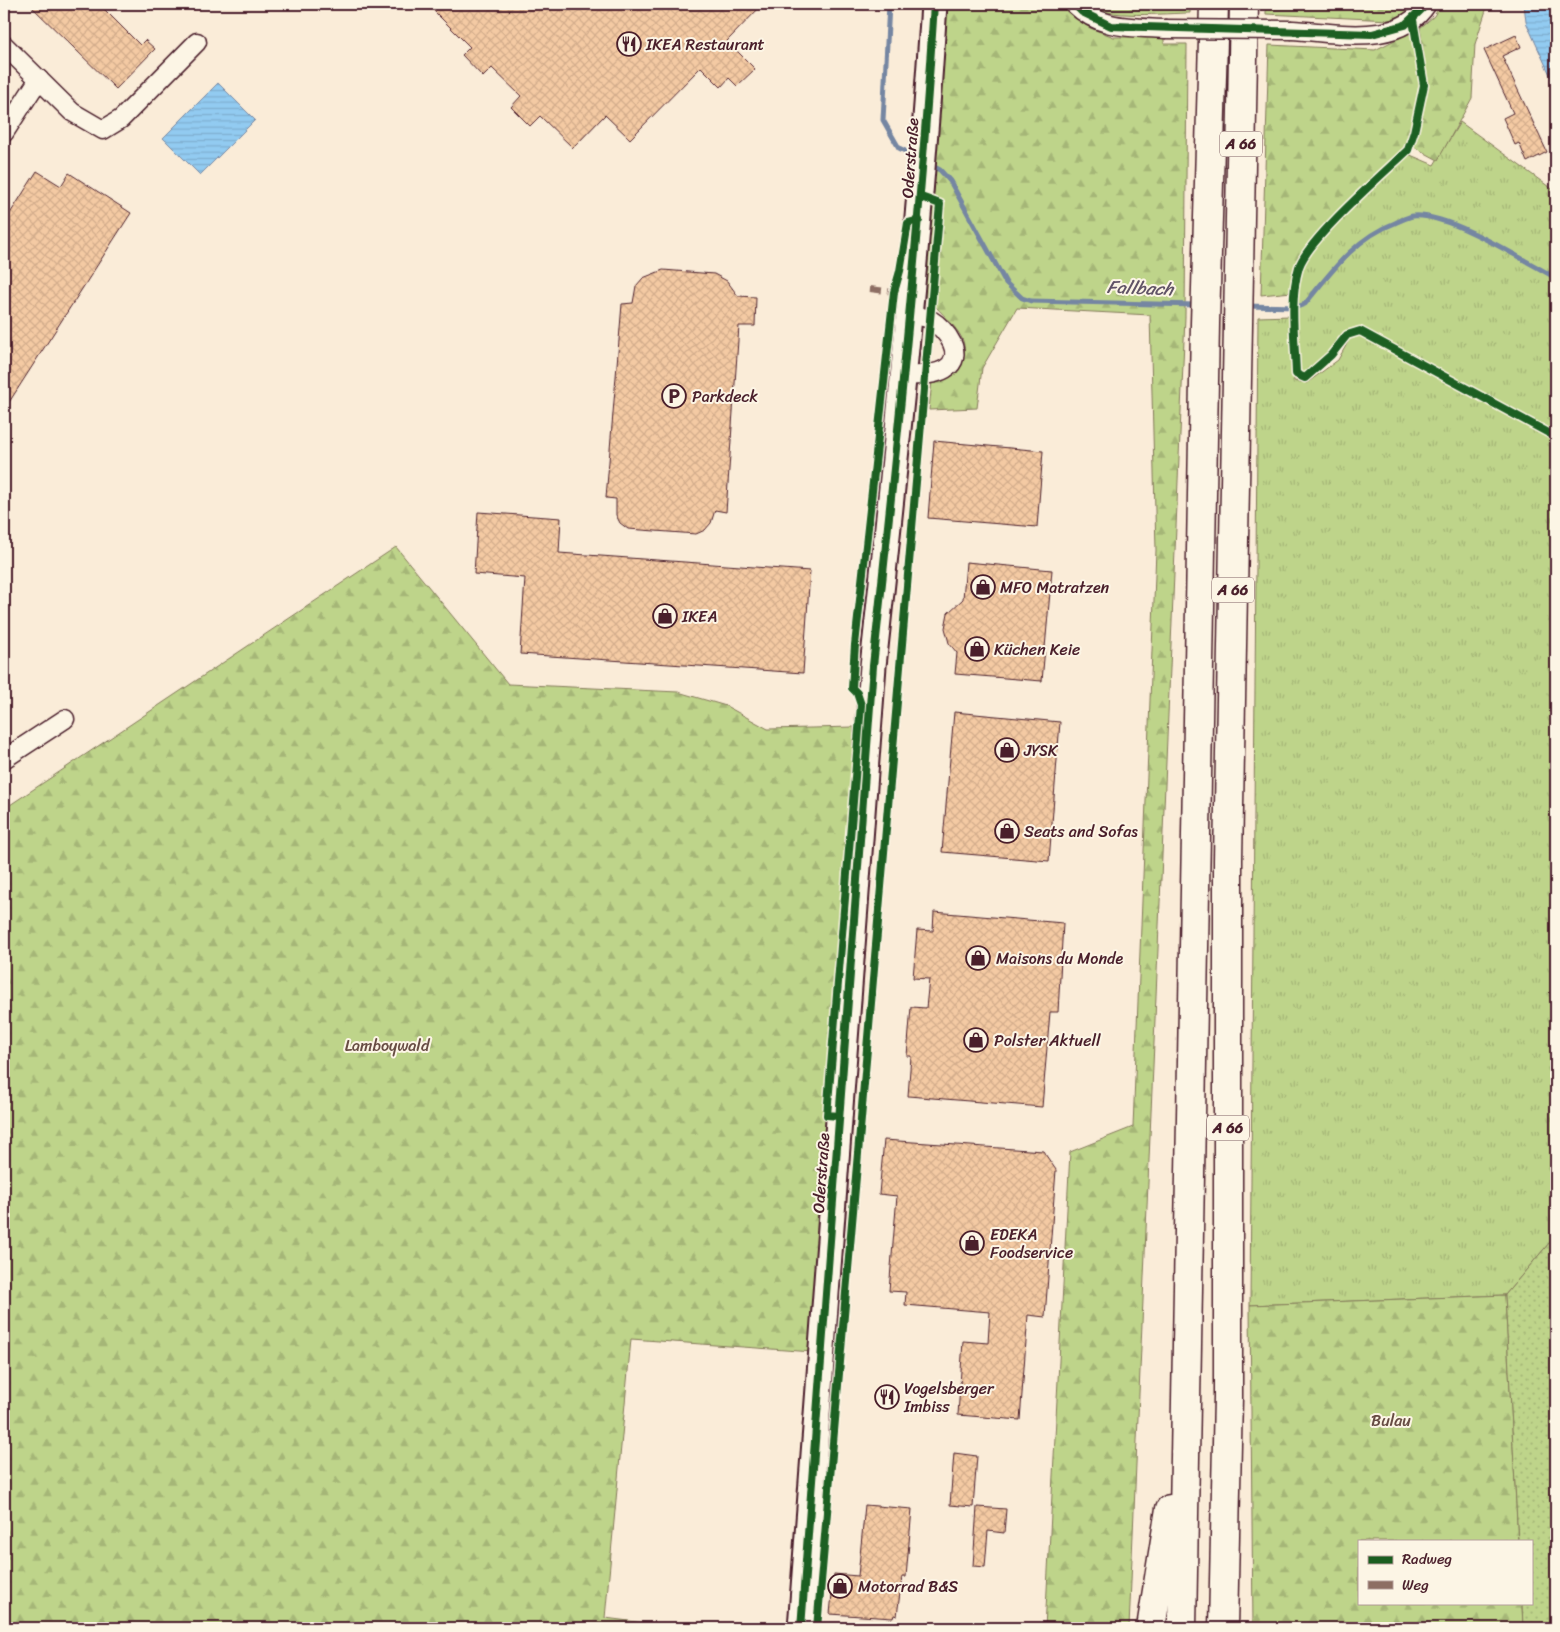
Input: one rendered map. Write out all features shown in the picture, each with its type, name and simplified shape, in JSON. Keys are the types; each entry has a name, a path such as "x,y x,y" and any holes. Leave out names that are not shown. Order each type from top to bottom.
{"highway":[{"name":"A 66","path":"1182,1628 1205,324 1214,4"},
{"name":"A 66","path":"1223,1628 1228,1397 1228,860 1236,319 1244,4"},
{"path":"1228,1397 1243,1628"},
{"path":"1151,1628 1186,1404"}],"street":[{"name":"Oderstraße","path":"801,1628 873,666 882,600 908,315 921,197 934,4"},
{"path":"1074,4 1082,12 1111,26 1164,29 1292,30 1372,34 1391,31 1413,20 1427,4"},
{"path":"4,46 72,112 103,130 121,119 197,42"},
{"path":"4,134 39,79"},
{"path":"903,376 933,374 944,370 951,365 954,355 954,346 944,330 929,318 908,315"},
{"path":"4,759 65,718"}],"green space":[{"path":"944,4 1060,4 1090,28 1114,37 1164,37 1164,44 1187,44 1185,317 1129,1628 1045,1628 1070,1152 1133,1127 1156,550 1150,315 1017,308 982,368 977,408 929,410 932,381 957,373 964,350 963,340 959,333 922,292"},
{"path":"1089,4 1190,4 1190,13 1122,14 1097,9"},
{"path":"1266,4 1419,4 1407,13 1390,20 1266,14"},
{"path":"1441,4 1488,4 1475,44 1472,98 1438,160 1414,147 1428,85 1420,28 1434,16"},
{"path":"1411,32 1422,85 1406,148 1305,251 1297,266 1292,292 1261,295 1269,45 1375,50"},
{"path":"1460,122 1556,192 1556,1235 1505,1295 1250,1305 1258,317 1290,316 1294,381 1307,383 1338,360 1354,331 1346,333 1330,354 1306,373 1299,372 1295,295 1302,270 1313,252 1343,216 1408,154 1434,165"},
{"name":"Lamboywald","path":"396,547 508,684 678,692 726,706 768,729 854,727 813,1352 631,1339 605,1618 685,1628 4,1628 4,809"},
{"path":"1556,1235 1556,1628 1523,1628 1522,1604 1532,1604 1532,1540 1518,1540 1505,1295"},
{"name":"Bulau","path":"1505,1295 1518,1540 1358,1540 1358,1604 1522,1604 1523,1628 1253,1628 1250,1305"}],"water":[{"path":"1524,4 1556,4 1556,88 1526,22"},
{"path":"218,83 255,120 200,175 163,138"}],"building":[{"path":"29,4 99,4 140,45 145,40 155,49 116,89"},
{"path":"427,4 763,4 727,41 755,69 737,86 729,78 721,87 701,67 630,139 605,115 573,148 540,116 530,126 511,107 521,96 492,68 483,77 462,55 470,47"},
{"path":"1516,35 1521,47 1502,56 1547,152 1527,162 1519,143 1515,145 1503,118 1513,113 1484,50"},
{"path":"37,171 61,186 69,173 131,213 4,410 4,223"},
{"name":"Parkdeck","path":"663,270 714,274 727,281 738,296 756,297 755,326 739,326 726,512 715,510 711,523 705,530 696,534 628,529 620,523 616,515 616,499 606,498 622,304 633,303 636,286 643,278"},
{"path":"934,441 1043,451 1037,527 928,518"},
{"name":"IKEA","path":"478,512 561,518 559,553 810,571 803,673 520,654 525,578 474,574"},
{"path":"966,562 1052,570 1042,681 955,674 957,653 949,643 945,628 948,613 963,599"},
{"path":"954,712 1060,722 1049,861 942,852"},
{"path":"934,912 1063,923 1058,1012 1050,1012 1042,1107 908,1096 911,1056 907,1056 911,1007 926,1008 929,979 913,978 917,930 933,931"},
{"name":"EDEKA Foodservice","path":"884,1140 1043,1151 1056,1170 1045,1317 1028,1315 1020,1420 958,1415 963,1341 988,1343 990,1312 905,1305 906,1292 889,1291 897,1196 879,1194"},
{"path":"954,1453 977,1456 973,1507 950,1505"},
{"path":"865,1505 912,1509 906,1577 902,1577 897,1616 894,1615 893,1618 830,1614 834,1574 858,1576"},
{"path":"977,1507 1006,1509 1004,1533 988,1531 985,1567 973,1566"}],"waterway":[{"name":"Fallbach","path":"889,4 883,120 899,148 915,156"},
{"name":"Fallbach","path":"929,164 940,170 950,181 1006,283 1022,298 1031,301 1197,305"},
{"name":"Fallbach","path":"1246,306 1297,307 1305,304 1334,268 1368,237 1381,229 1413,216 1428,217 1446,222 1486,239 1556,278"}],"marked path":[{"path":"870,289 894,292"}],"cycle path":[{"path":"801,1628 873,666 907,335 922,170 934,4"},
{"path":"1074,4 1082,12 1111,26 1372,34 1405,25 1427,4"},
{"path":"1413,20 1424,85 1414,132 1408,150 1316,240 1299,267 1293,306 1296,374 1305,378 1331,355 1347,335 1360,331 1556,437"},
{"path":"817,1628 940,204 921,197"},
{"path":"839,1116 827,1115 861,705 857,693 852,688 855,645 894,292 900,271 908,223 919,220"}],"place":[{"name":"IKEA Restaurant","path":"629,44"},
{"name":"Parkdeck","path":"674,396"},
{"name":"MFO Matratzen","path":"983,587"},
{"name":"IKEA","path":"665,616"},
{"name":"Küchen Keie","path":"977,649"},
{"name":"JYSK","path":"1007,750"},
{"name":"Seats and Sofas","path":"1007,831"},
{"name":"Maisons du Monde","path":"978,958"},
{"name":"Polster Aktuell","path":"976,1040"},
{"name":"EDEKA Foodservice","path":"972,1243"},
{"name":"Vogelsberger Imbiss","path":"887,1397"},
{"name":"Motorrad B&S","path":"840,1586"}]}
